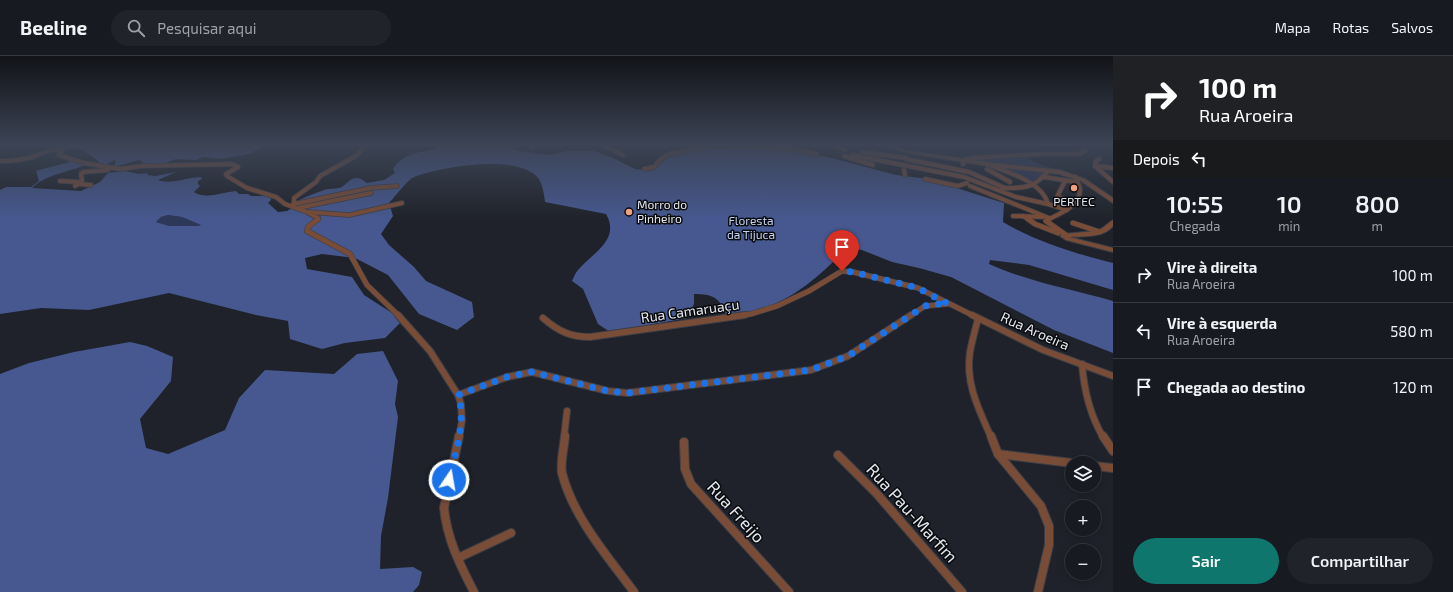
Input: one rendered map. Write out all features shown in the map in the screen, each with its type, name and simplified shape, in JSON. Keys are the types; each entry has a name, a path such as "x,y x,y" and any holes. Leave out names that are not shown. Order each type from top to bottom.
{"street":[{"path":"77,184 82,181 81,174 83,172 104,170"},
{"path":"233,170 226,174 227,176 247,188 276,197 318,218 317,221 308,227 307,231 350,254 367,285 406,323 430,351 458,395 461,404 462,421 444,508 446,525 458,558 474,592"},
{"path":"294,206 294,198 316,182 320,176 331,170"},
{"path":"946,170 993,180 1005,188"},
{"path":"991,170 1010,182"},
{"path":"1003,170 1050,195 1076,202"},
{"path":"1033,170 1048,171 1076,180 1113,201"},
{"path":"1098,170 1113,182"},
{"path":"967,175 973,181 997,188 1023,189 1033,186 1042,180 1048,171"},
{"path":"997,174 1010,173"},
{"path":"967,175 1012,196 1030,202 1048,204 1067,210"},
{"path":"1044,177 1065,181 1076,180"},
{"path":"66,178 74,180 77,184"},
{"path":"952,178 969,184 1007,202 1049,218"},
{"path":"924,179 958,186 969,184 973,181"},
{"path":"1013,216 1049,218 1067,210 1076,202 1080,190 1076,180"},
{"path":"60,181 91,185"},
{"path":"1048,204 1050,195 1065,181"},
{"path":"294,206 370,188 397,186"},
{"path":"988,194 997,188"},
{"path":"1023,189 1028,192"},
{"path":"294,206 371,193"},
{"path":"1012,196 1021,196"},
{"path":"1022,208 1030,202"},
{"path":"307,212 349,215 402,203"},
{"path":"1035,212 1042,203"},
{"path":"1023,216 1034,224 1065,235 1100,232 1108,228 1113,222"},
{"path":"1049,218 1046,222 1065,235 1068,239 1113,250"},
{"path":"1073,223 1100,232"},
{"name":"Rua Aroeira","path":"837,274 842,271 853,272 918,288 1043,350 1113,376"},
{"name":"Rua Camaruaçu","path":"543,318 557,331 579,337 590,338 745,315 777,306 837,274"},
{"path":"458,395 497,380 527,372 540,372 608,391 627,393 811,370 848,356 925,306 934,304 948,304"},
{"path":"978,319 970,352 969,371 973,395 998,454 1041,506 1049,526 1049,545 1038,592"},
{"path":"1082,364 1084,388 1089,409 1097,426 1113,451"},
{"path":"568,411 562,472 571,498 592,535 634,592"},
{"name":"Rua Freijo","path":"684,442 683,464 691,484 789,592"},
{"path":"998,454 1065,462"},
{"name":"Rua Pau-Marfim","path":"838,455 876,494 962,592"},
{"path":"1101,467 1113,468"},
{"path":"458,558 511,533"}],"shaded area":[{"path":"1001,170 1048,170 1036,184"},
{"path":"1048,170 1058,170 1065,172"},
{"path":"168,215 182,217 201,225 169,226 156,222 161,217"}],"green space":[{"name":"Floresta da Tijuca","path":"71,170 44,180 32,188 81,191 100,182 108,173 125,171 139,174 147,173 148,175 155,176 176,172 158,180 168,182 201,177 202,179 198,181 200,186 194,192 209,195 236,191 239,194 248,194 251,196 270,196 271,200 268,203 278,212 287,211 292,208 292,204 326,189 342,187 354,178 360,178 367,183 384,180 395,173 394,170 439,170 414,177 405,185 389,203 393,216 381,234 389,245 414,267 426,281 472,302 474,317 457,330 419,314 388,275 355,258 322,254 305,258 307,269 352,277 364,295 403,320 385,338 345,343 322,349 290,339 288,321 256,315 169,293 89,310 41,308 0,314 0,190 6,187 31,187 39,181 36,171","holes":["168,215 182,217 201,225 169,226 156,222 161,217"]},
{"name":"Floresta da Tijuca","path":"526,170 877,170 944,184 1004,203 1003,222 1015,229 1056,246 1113,263 1113,290 1029,265 990,260 989,264 1019,276 1113,301 1113,353 1054,330 951,277 892,262 862,250 841,247 838,250 837,258 819,275 789,297 778,303 751,312 726,315 718,300 706,295 694,294 694,304 687,318 610,332 598,324 583,289 572,281 577,271 597,252 607,239 610,231 610,223 606,214 545,202 543,188 540,181 531,172"},
{"path":"130,342 147,346 173,357 171,381 140,419 146,448 168,454 225,430 239,398 265,370 334,374 357,354 383,351 398,381 395,404 398,417 388,498 381,536 380,569 413,567 422,572 419,585 413,592 0,592 0,374 29,363 74,352"}],"place":[{"name":"PERTEC","path":"1074,188"},
{"name":"Morro do Pinheiro","path":"629,212"}],"route":[{"path":"449,480 462,421 461,404 458,395 492,382 527,372 540,372 608,391 627,393 811,370 828,365 848,356 925,306 934,304 948,304 918,288 853,272 842,271"}]}
